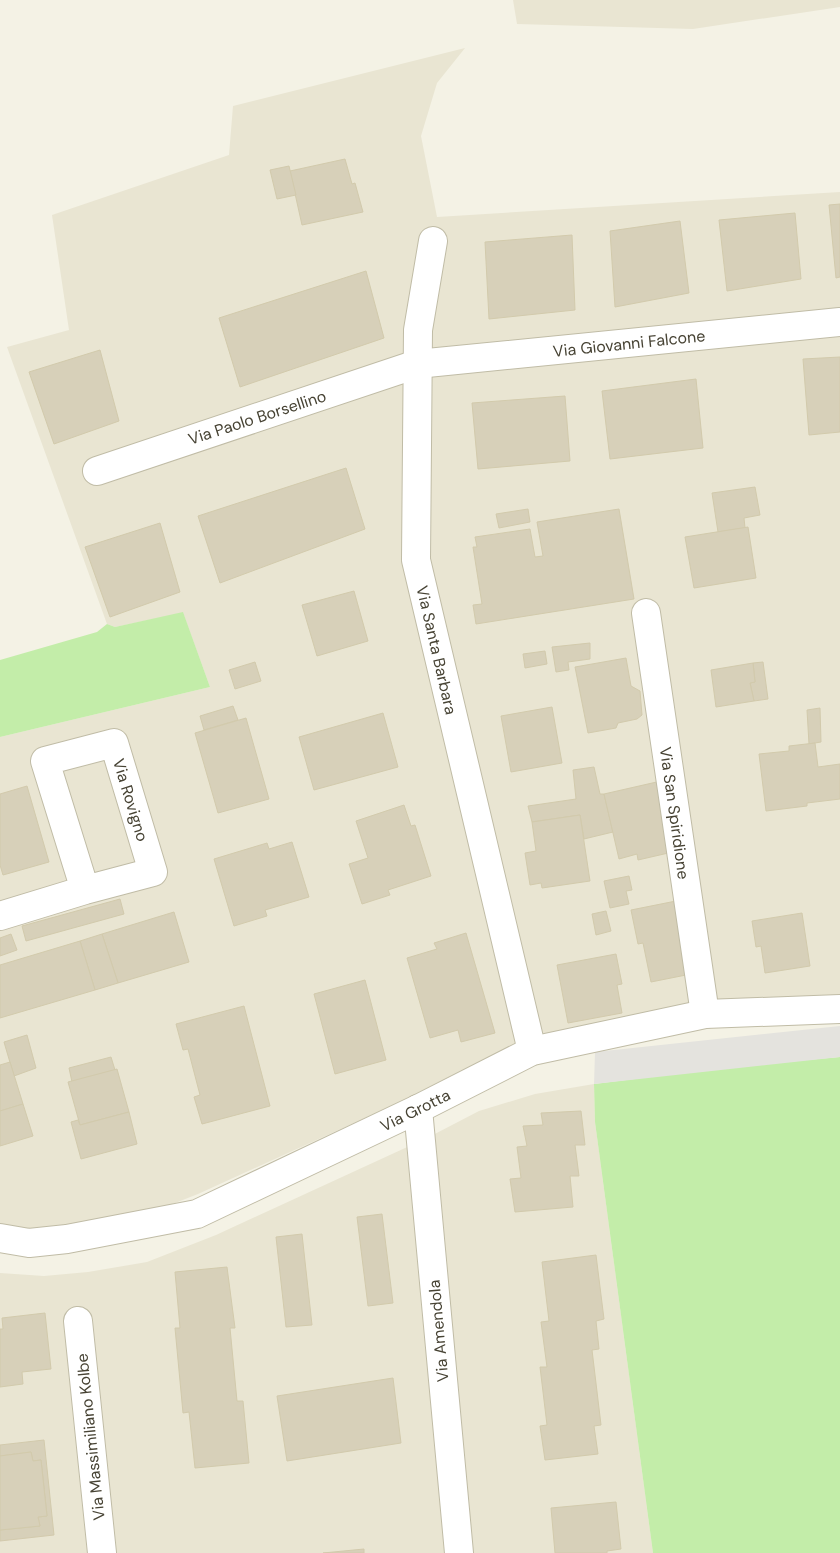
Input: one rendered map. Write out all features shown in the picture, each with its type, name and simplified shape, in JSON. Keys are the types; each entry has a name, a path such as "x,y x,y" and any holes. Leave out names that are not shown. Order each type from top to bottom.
{"street":[{"name":"Via Santa Barbara","path":"433,241 418,330 416,560 532,1051"},
{"name":"Via Giovanni Falcone","path":"417,364 840,322"},
{"name":"Via Paolo Borsellino","path":"97,471 417,364"},
{"name":"Via San Spiridione","path":"646,613 705,1014"},
{"name":"Via Rovigno","path":"0,916 153,872 114,743 45,762 85,890"},
{"name":"Via Grotta","path":"1,1240 29,1243 67,1239 197,1214 418,1109 532,1051 705,1014 840,1009"},
{"name":"Via Amendola","path":"418,1109 459,1553"},
{"name":"Via Massimiliano Kolbe","path":"78,1321 102,1553"}],"shaded area":[{"path":"513,0 840,0 840,7 693,29 517,24"},
{"path":"465,48 437,83 421,136 437,217 840,192 840,1012 733,1022 525,1050 462,1070 411,1097 198,1194 134,1219 43,1232 0,1228 0,737 210,687 183,613 115,627 107,624 7,347 69,330 52,215 229,155 233,106"},
{"path":"840,1026 840,1057 594,1084 595,1052"},
{"path":"594,1084 595,1122 653,1553 0,1553 0,1273 44,1276 88,1272 147,1262 216,1235 429,1137 479,1111 535,1094"}],"green space":[{"path":"183,612 210,687 0,737 0,660 97,632 107,624 115,627"},
{"path":"840,1057 840,1553 653,1553 595,1122 594,1084 738,1066"}],"building":[{"path":"345,159 352,184 355,183 363,212 302,225 290,171"},
{"path":"289,166 296,195 277,199 270,170"},
{"path":"840,204 840,277 836,278 829,205"},
{"path":"795,213 801,279 727,291 719,220"},
{"path":"680,221 689,293 615,307 610,231"},
{"path":"572,235 575,310 489,319 485,242"},
{"path":"366,271 384,338 240,387 219,318"},
{"path":"100,350 119,421 54,444 29,372"},
{"path":"840,357 840,432 809,435 803,359"},
{"path":"696,379 703,448 610,459 602,391"},
{"path":"565,396 570,461 478,469 472,403"},
{"path":"346,468 365,529 220,583 198,516"},
{"path":"755,487 760,515 744,518 745,528 718,532 712,493"},
{"path":"528,509 530,522 499,528 496,514"},
{"path":"619,509 634,599 476,624 473,605 482,604 473,547 477,547 475,537 530,529 535,557 543,556 537,522"},
{"path":"160,523 180,592 110,617 85,547"},
{"path":"748,527 756,578 694,588 685,537"},
{"path":"354,591 368,641 317,656 302,605"},
{"path":"590,643 590,659 568,662 569,670 556,672 552,647"},
{"path":"545,651 547,664 525,668 523,654"},
{"path":"626,658 631,686 640,691 642,715 637,719 618,723 616,728 588,733 575,667"},
{"path":"255,662 261,681 235,689 229,670"},
{"path":"763,662 768,699 754,701 750,683 755,682 753,663"},
{"path":"753,663 755,682 750,683 754,701 716,707 711,670"},
{"path":"233,706 238,720 204,730 200,716"},
{"path":"552,707 562,763 511,772 501,716"},
{"path":"820,708 821,742 809,744 807,710"},
{"path":"383,713 398,767 314,790 299,737"},
{"path":"246,718 269,799 218,813 195,733"},
{"path":"815,743 818,767 840,764 840,799 807,803 807,806 766,811 759,754 789,751 789,746"},
{"path":"594,767 600,794 604,794 613,832 584,839 580,815 532,822 528,806 576,799 573,770"},
{"path":"661,781 677,851 638,860 637,854 619,859 604,794"},
{"path":"27,786 49,862 3,875 0,865 0,794"},
{"path":"404,805 411,826 415,825 431,876 388,890 390,895 362,904 349,864 368,858 356,821"},
{"path":"580,815 590,881 542,888 541,883 530,885 525,853 536,851 532,822"},
{"path":"292,842 309,897 265,910 267,916 234,926 214,859 267,843 269,849"},
{"path":"629,876 632,890 626,891 629,904 610,908 604,881"},
{"path":"120,899 124,914 26,941 22,926"},
{"path":"681,900 696,973 651,982 643,943 638,944 631,910"},
{"path":"606,911 611,931 596,935 592,914"},
{"path":"174,912 189,962 118,983 102,934"},
{"path":"802,913 810,966 765,973 761,946 756,947 752,921"},
{"path":"466,933 495,1033 461,1042 458,1030 430,1038 407,958 437,949 434,943"},
{"path":"11,934 17,950 0,956 0,938"},
{"path":"102,934 118,983 95,990 80,941"},
{"path":"80,941 95,990 0,1018 0,965"},
{"path":"616,954 622,984 617,985 622,1013 568,1023 557,965"},
{"path":"365,980 386,1060 335,1074 314,994"},
{"path":"244,1006 270,1106 202,1124 194,1097 200,1095 188,1049 183,1050 176,1024"},
{"path":"27,1035 36,1068 14,1076 4,1042"},
{"path":"111,1057 115,1070 72,1082 69,1068"},
{"path":"10,1062 23,1104 0,1111 0,1065"},
{"path":"117,1069 129,1112 80,1125 68,1082"},
{"path":"23,1104 33,1136 0,1146 0,1111"},
{"path":"581,1111 585,1145 575,1145 579,1176 570,1176 573,1207 515,1212 510,1179 521,1178 517,1147 527,1146 523,1126 543,1125 541,1113"},
{"path":"129,1112 137,1144 81,1159 71,1122 78,1120 80,1125"},
{"path":"382,1214 393,1303 368,1306 357,1217"},
{"path":"302,1234 312,1325 286,1327 276,1237"},
{"path":"596,1255 604,1319 596,1321 599,1349 592,1350 601,1425 594,1426 598,1454 545,1460 540,1426 547,1425 540,1367 547,1367 541,1322 549,1321 542,1262"},
{"path":"227,1267 235,1328 230,1328 237,1401 243,1401 249,1463 195,1468 189,1412 183,1413 175,1328 180,1328 175,1272"},
{"path":"45,1313 51,1369 22,1372 23,1384 0,1387 0,1329 3,1329 2,1318"},
{"path":"393,1378 401,1443 287,1461 277,1396"},
{"path":"44,1440 54,1535 0,1541 0,1530 40,1526 38,1517 47,1516 41,1460 33,1461 31,1452 0,1456 0,1445"},
{"path":"31,1452 33,1461 41,1460 47,1516 38,1517 40,1526 0,1530 0,1456"},
{"path":"616,1502 621,1549 607,1551 607,1553 555,1553 551,1508"},
{"path":"364,1549 364,1553 323,1553"}]}
